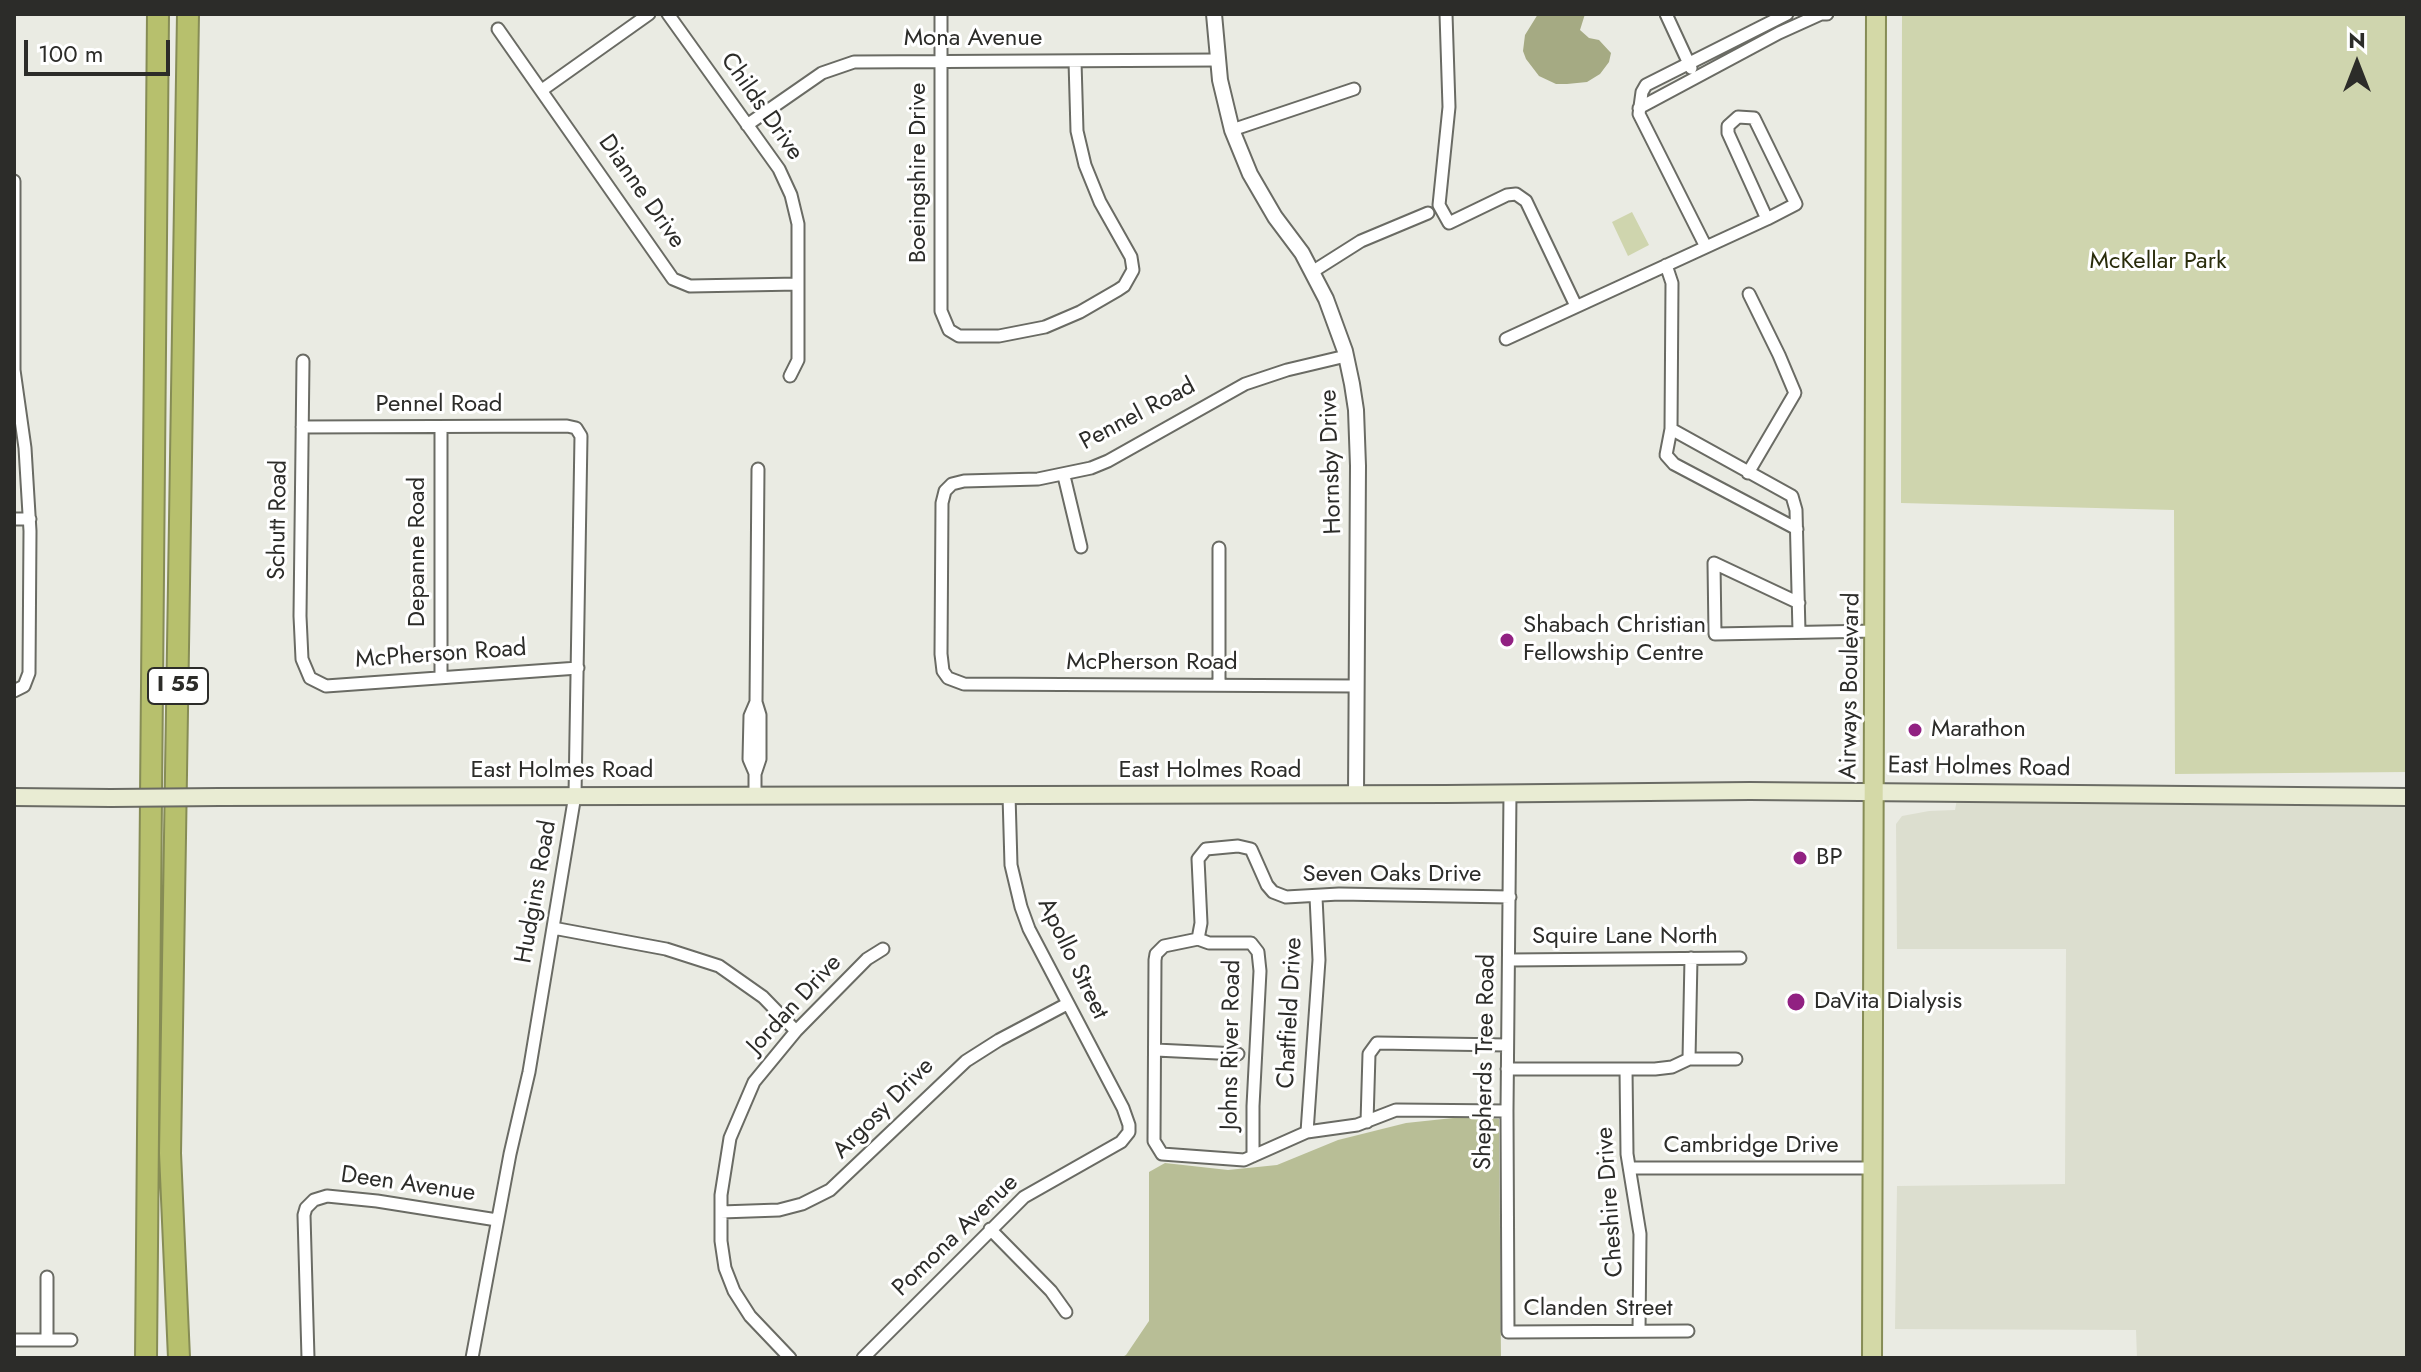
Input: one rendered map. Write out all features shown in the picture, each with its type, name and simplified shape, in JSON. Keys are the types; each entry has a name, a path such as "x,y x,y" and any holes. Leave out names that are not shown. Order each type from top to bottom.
{"highway":[{"name":"I 55","path":"146,1358 158,14"},
{"name":"I 55","path":"179,1358 170,1153 188,14"}],"main road":[{"name":"Airways Boulevard","path":"1872,1358 1876,14"},
{"name":"East Holmes Road","path":"14,797 1874,791 2407,797"}],"street":[{"path":"542,90 649,14"},
{"name":"Childs Drive","path":"668,14 784,177 791,195 798,224 798,360 790,376"},
{"name":"Boeingshire Drive","path":"941,14 941,311 950,331 967,337 1030,331 1080,312 1118,290 1130,278 1133,270 1131,257 1093,186 1079,142 1075,61"},
{"name":"Hornsby Drive","path":"1214,14 1217,60 1232,130 1250,174 1326,299 1346,356 1357,432 1356,794"},
{"path":"1446,14 1449,107 1439,205 1449,223 1507,195 1516,194 1526,201 1576,306"},
{"path":"1666,14 1696,77"},
{"path":"1706,247 1639,114 1642,92 1646,85 1787,14"},
{"path":"1639,108 1779,33 1827,14"},
{"name":"Dianne Drive","path":"498,29 673,279 690,286 798,284"},
{"name":"Mona Avenue","path":"747,125 832,68 867,61 1217,60"},
{"path":"1232,130 1354,89"},
{"path":"1506,339 1767,219 1796,204 1754,118 1738,117 1728,126 1728,133 1767,219"},
{"path":"14,181 14,370 23,425 30,519 29,673 19,688"},
{"path":"1312,272 1361,241 1428,213"},
{"path":"1666,265 1672,283 1671,429 1666,455 1674,464 1797,529"},
{"path":"1748,473 1795,393 1749,294"},
{"name":"Pennel Road","path":"948,678 943,671 941,654 941,535 945,491 952,484 1064,476 1108,461 1245,384 1346,356"},
{"name":"Schutt Road","path":"303,361 300,616 302,659 310,678"},
{"name":"Pennel Road","path":"302,427 576,428"},
{"name":"Depanne Road","path":"441,427 441,677"},
{"name":"Hudgins Road","path":"472,1358 497,1220 529,1072 575,795 581,448 581,436 576,428"},
{"path":"1671,429 1792,496 1797,529 1799,632"},
{"path":"755,794 755,774 760,759 760,715 756,702 758,469"},
{"path":"1064,476 1081,547"},
{"path":"14,519 30,519"},
{"path":"1219,548 1219,685"},
{"path":"1799,603 1714,563 1715,634 1876,631"},
{"name":"McPherson Road","path":"310,678 326,686 578,668"},
{"name":"McPherson Road","path":"948,678 964,684 1357,686"},
{"name":"Shepherds Tree Road","path":"1508,1332 1510,793"},
{"name":"Apollo Street","path":"1009,795 1011,865 1021,907 1067,1004 1123,1108 1129,1132"},
{"name":"Seven Oaks Drive","path":"1206,849 1238,846 1251,849 1267,885 1273,892 1286,897 1339,894 1510,897"},
{"name":"Johns River Road","path":"1198,939 1201,923 1198,859 1206,849"},
{"name":"Chatfield Drive","path":"1307,1132 1319,960 1316,897"},
{"path":"553,928 666,949 719,966 763,997 796,1031"},
{"name":"Johns River Road","path":"1198,939 1209,943 1251,943 1258,952 1260,971 1253,1156 1244,1160 1223,1160 1162,1154 1154,1141 1156,1050 1156,954 1164,946 1198,939"},
{"name":"Jordan Drive","path":"790,1358 750,1316 734,1291 723,1257 723,1170 730,1138 754,1082 796,1031 867,959 883,949"},
{"path":"1689,1059 1691,958"},
{"name":"Squire Lane North","path":"1510,960 1740,958"},
{"name":"Argosy Drive","path":"721,1212 779,1210 802,1204 830,1190 847,1177 951,1073 999,1040 1067,1004"},
{"path":"1367,1122 1369,1054 1377,1043 1507,1045"},
{"path":"1156,1050 1238,1054"},
{"path":"1507,1069 1664,1068 1689,1059 1736,1059"},
{"name":"Cheshire Drive","path":"1626,1069 1626,1141 1640,1234 1639,1331"},
{"path":"1253,1156 1307,1132 1367,1122 1404,1109 1507,1111"},
{"name":"Pomona Avenue","path":"863,1358 1024,1197 1121,1142 1129,1132"},
{"name":"Cambridge Drive","path":"1630,1168 1872,1168"},
{"name":"Deen Avenue","path":"308,1358 304,1215 314,1200 327,1196 377,1201 497,1220"},
{"path":"990,1229 1051,1291 1066,1312"},
{"path":"47,1277 47,1340"},
{"name":"Clanden Street","path":"1508,1332 1688,1331"},
{"path":"14,1340 71,1340"}],"shaded area":[{"path":"1538,14 1585,14 1580,30 1589,38 1599,40 1611,53 1609,62 1600,74 1587,82 1567,84 1556,84 1539,76 1523,51 1525,35"},
{"path":"1957,799 2407,804 2407,1358 2137,1358 2136,1330 1895,1329 1897,1186 2065,1184 2066,949 1897,949 1896,824 1902,816 1955,810"},
{"path":"1472,1116 1499,1119 1501,1358 1120,1358 1126,1355 1149,1321 1149,1172 1165,1163 1228,1170 1277,1165 1338,1140 1406,1123"}],"green space":[{"name":"McKellar Park","path":"1902,14 2407,14 2407,772 2175,774 2174,510 1901,503"},
{"path":"1632,212 1649,245 1628,256 1612,222"}],"place":[{"name":"Shabach Christian Fellowship Centre","path":"1507,640"},
{"name":"Marathon","path":"1915,730"},
{"name":"BP","path":"1800,858"},
{"name":"DaVita Dialysis","path":"1796,1002"}]}
